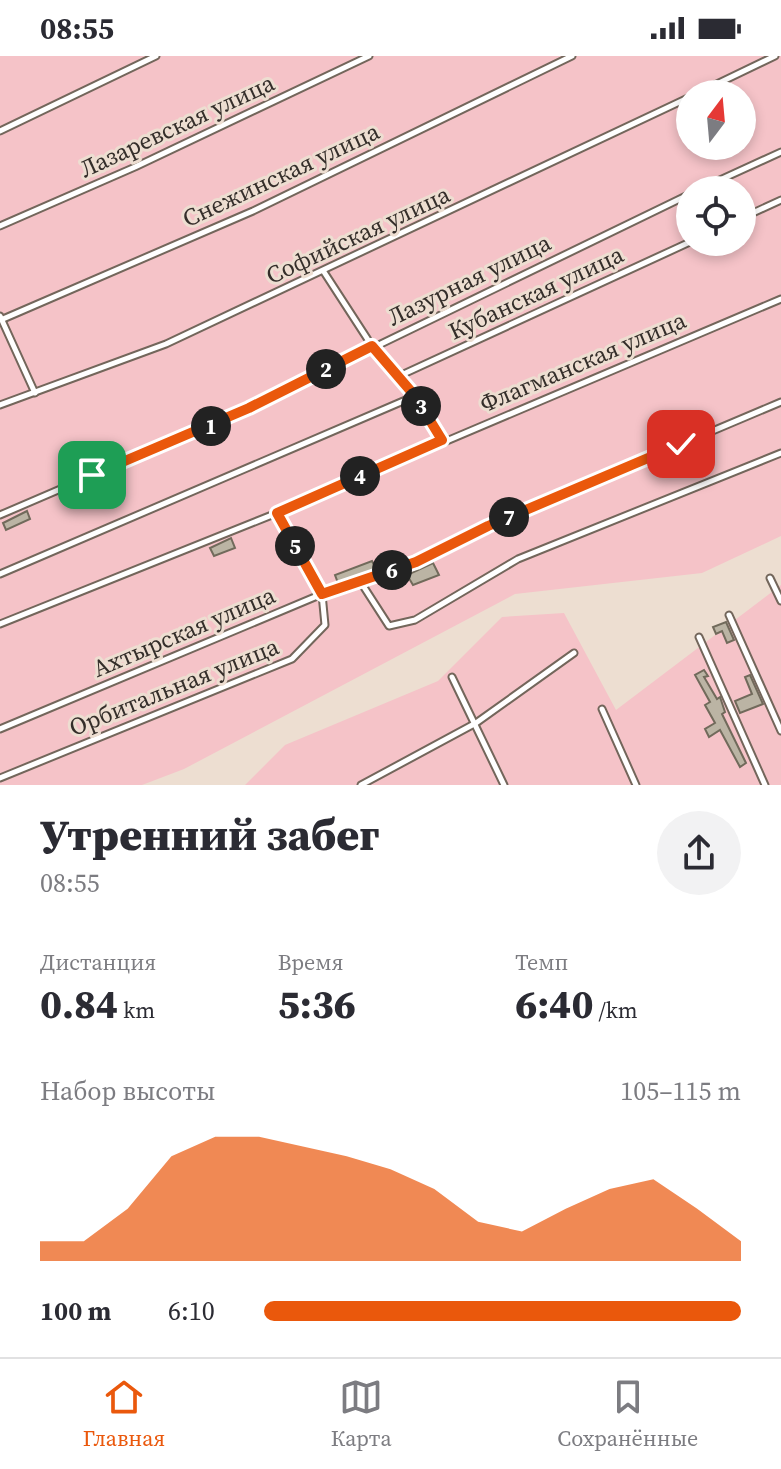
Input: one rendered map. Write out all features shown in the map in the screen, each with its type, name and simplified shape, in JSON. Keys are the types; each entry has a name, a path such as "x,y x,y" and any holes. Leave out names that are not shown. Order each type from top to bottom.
{"lane":[{"path":"0,131 156,56"},
{"name":"Лазаревская улица","path":"0,226 135,167 369,56"},
{"name":"Снежинская улица","path":"1,318 253,211 572,56"},
{"path":"725,80 775,56"},
{"name":"Софийская улица","path":"0,405 166,344 676,104"},
{"path":"729,176 781,152"},
{"path":"756,212 781,200"},
{"name":"Лазурная улица","path":"0,515 192,434 676,201"},
{"name":"Кубанская улица","path":"397,377 676,248"},
{"path":"324,272 372,346 415,396 442,440"},
{"name":"Флагманская улица","path":"0,624 277,513 442,440 781,299"},
{"path":"1,318 35,393"},
{"path":"0,574 415,396"},
{"name":"Ахтырская улица","path":"0,729 322,594 416,562 488,526 781,402"},
{"path":"360,581 389,626 415,620 518,559 781,453"},
{"path":"277,513 322,594"},
{"path":"770,578 781,601"},
{"name":"Орбитальная улица","path":"0,778 292,659 325,625 322,594"},
{"path":"729,615 781,731"},
{"path":"699,637 765,785"},
{"path":"361,785 476,723 574,653"},
{"path":"452,677 504,785"},
{"path":"602,709 636,785"}],"shaded area":[{"path":"0,56 781,56 781,536 702,573 515,594 184,769 142,785 0,785"},
{"path":"781,585 781,785 245,785 285,745 438,681 502,617 564,613 616,710"}],"building":[{"path":"27,511 30,519 6,530 3,523"},
{"path":"231,538 235,548 214,556 210,548"},
{"path":"372,561 376,569 338,583 335,575"},
{"path":"433,563 439,575 413,585 407,575"},
{"path":"726,622 734,640 727,643 722,631 716,634 713,627"},
{"path":"704,670 708,676 704,677 717,699 720,697 725,712 722,714 746,763 740,767 720,730 709,737 705,729 715,723 705,705 710,702 695,675"},
{"path":"750,675 763,704 740,713 735,701 752,694 745,677"}],"route":[{"path":"92,475 164,447 249,408 372,346 415,396 442,440 277,513 322,594 416,562 488,526 681,444"}]}
